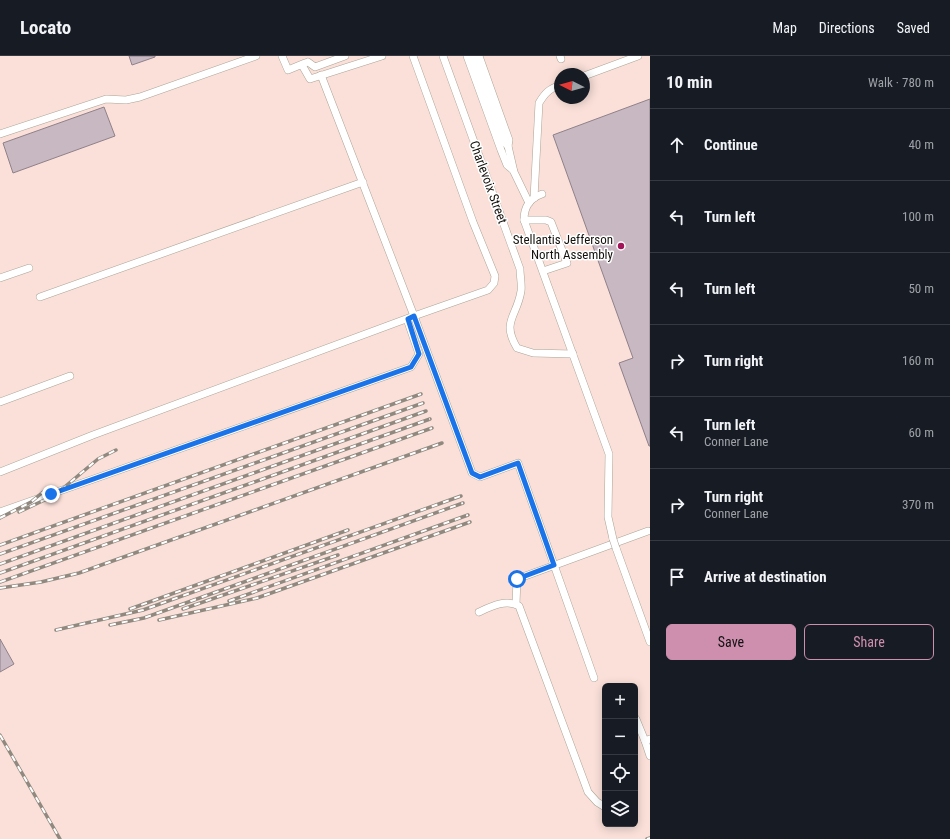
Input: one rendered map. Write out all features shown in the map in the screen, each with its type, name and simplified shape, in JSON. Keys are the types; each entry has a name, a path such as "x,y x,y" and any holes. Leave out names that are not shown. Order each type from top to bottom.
{"street":[{"path":"0,134 106,99 126,100 140,97 256,56"},
{"path":"282,56 288,70 306,61"},
{"path":"306,61 315,67 345,56"},
{"path":"306,61 310,78 382,56"},
{"path":"0,472 93,435 488,290 494,283 495,276 473,222 413,56"},
{"name":"Charlevoix Street","path":"443,56 520,269 521,292 512,318 510,335 517,348 533,353 572,354"},
{"path":"467,56 504,158 532,200"},
{"path":"473,56 507,143"},
{"path":"479,56 507,143 514,172"},
{"path":"590,74 638,56"},
{"path":"322,75 363,182 411,318 472,473 480,477 518,463 594,678"},
{"path":"554,87 544,94 539,104 532,200 525,212 524,220 608,454 608,517 616,548 650,642"},
{"path":"40,297 363,182"},
{"path":"532,200 542,194"},
{"path":"524,220 546,220 552,222 567,263 543,271"},
{"path":"0,278 29,268"},
{"path":"0,512 411,367 419,354 411,318"},
{"path":"0,402 70,376"},
{"path":"516,604 517,579 648,531"},
{"path":"479,612 505,602 519,606 588,792 602,805"},
{"path":"638,724 647,740 650,756"}],"shaded area":[{"path":"0,56 650,56 650,839 0,839"}],"building":[{"path":"129,56 155,56 155,57 132,65"},
{"name":"Stellantis Jefferson North Assembly","path":"650,99 649,446 619,363 633,358 553,135"},
{"path":"104,107 115,136 13,173 3,143"},
{"path":"0,639 14,664 0,672"}],"railway":[{"path":"0,545 421,394"},
{"path":"0,554 423,403"},
{"path":"0,564 426,411"},
{"path":"0,573 430,419"},
{"path":"0,582 432,428"},
{"path":"0,588 41,582 79,573 442,443"},
{"path":"19,512 55,495 98,459 116,450"},
{"path":"0,518 31,502 43,492"},
{"path":"56,630 143,610 461,496"},
{"path":"110,625 144,618 463,503"},
{"path":"229,601 468,515"},
{"path":"159,620 257,598 470,522"},
{"path":"130,609 348,530"},
{"path":"183,609 338,555"},
{"path":"0,735 60,839"}],"place":[{"name":"Stellantis Jefferson North Assembly","path":"621,246"}],"route":[{"path":"51,494 411,367 419,354 408,319 414,316 472,473 480,477 518,463 554,565 517,579"}]}
